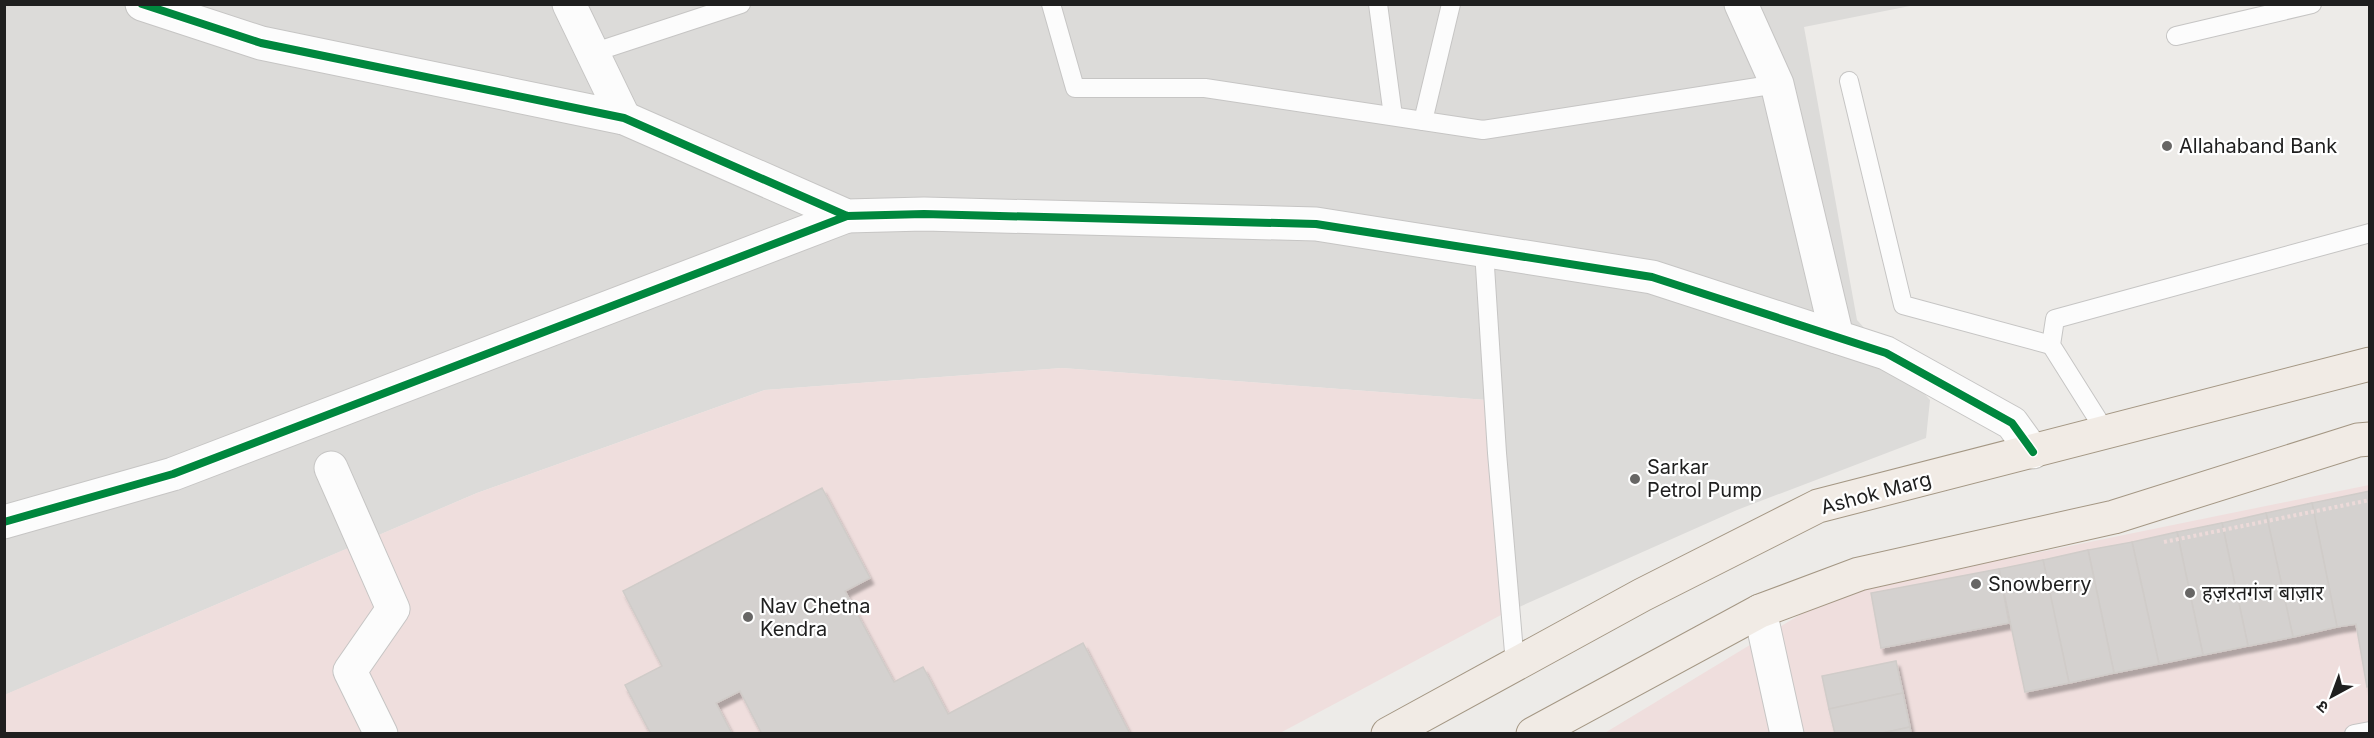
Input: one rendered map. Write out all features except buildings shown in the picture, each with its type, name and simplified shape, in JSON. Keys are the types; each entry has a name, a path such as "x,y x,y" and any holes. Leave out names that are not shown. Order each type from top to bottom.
{"main road":[{"name":"Ashok Marg","path":"1388,734 1642,595 1818,506 2107,434 2367,364"},
{"path":"1533,734 1760,611 1859,574 2114,517 2358,440 2370,439"}],"street":[{"path":"142,4 261,43 624,118 847,216"},
{"path":"569,4 624,118"},
{"path":"1741,4 1777,84 1837,337"},
{"path":"4,522 173,474 847,216 924,213 1316,224 1652,277 1886,353 2012,423 2033,452"},
{"path":"331,468 393,609 350,671 381,734"},
{"path":"1760,611 1787,734"}],"lane":[{"path":"592,53 741,4"},
{"path":"1051,4 1075,88 1205,88 1483,130 1777,84"},
{"path":"1378,4 1393,116"},
{"path":"1423,121 1451,4"},
{"path":"2176,36 2312,4"},
{"path":"1849,81 1903,305 2051,345"},
{"path":"2107,434 2051,345 2055,319 2370,233"},
{"path":"1484,250 1497,453 1515,664"},
{"path":"2354,734 2370,731"}],"shaded area":[{"path":"5,5 1915,5 1804,27 1857,320 1930,400 1926,438 1737,510 1501,615 1487,400 1062,368 765,390 477,493 5,695"},
{"path":"1062,368 1487,400 1501,615 1280,733 5,734 4,695 477,493 765,390"},
{"path":"2369,485 2369,733 1603,734 1834,594"}],"cycle path":[{"path":"142,4 261,43 624,118 847,216 924,214 1316,224 1652,277 1886,353 2012,423 2033,452"},
{"path":"4,522 173,474 847,216"}],"place":[{"name":"Allahaband Bank","path":"2167,146"},
{"name":"Sarkar Petrol Pump","path":"1635,479"},
{"name":"Snowberry","path":"1976,584"},
{"name":"हज़रतगंज बाज़ार","path":"2190,593"},
{"name":"Nav Chetna Kendra","path":"748,617"}]}
